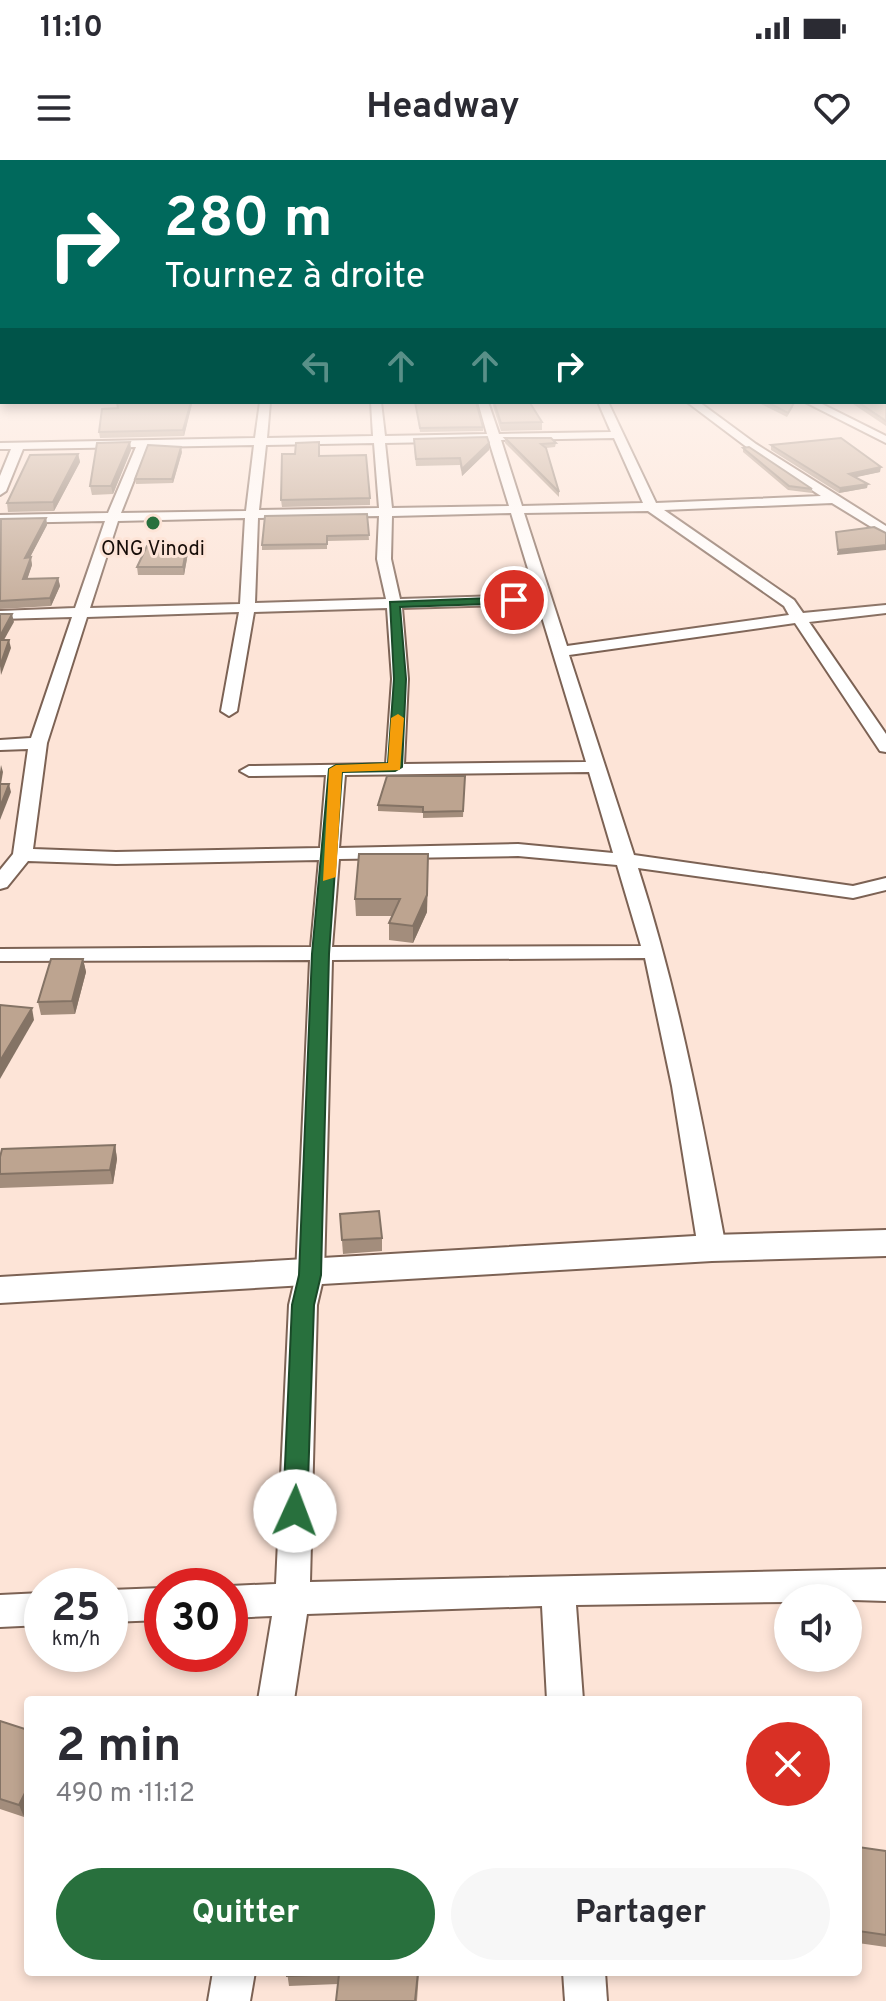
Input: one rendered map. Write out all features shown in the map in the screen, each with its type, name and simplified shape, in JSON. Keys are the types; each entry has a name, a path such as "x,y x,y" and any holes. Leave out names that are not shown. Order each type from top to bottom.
{"street":[{"path":"0,491 9,469"},
{"path":"0,883 23,845 38,743 84,613 113,517 133,469"},
{"path":"229,711 247,608 257,469"},
{"path":"382,469 386,512 384,559 394,604 400,679 395,767"},
{"path":"501,469 545,599 654,952 684,1086 712,1248"},
{"path":"632,469 651,507 789,603 886,747"},
{"path":"789,469 886,532"},
{"path":"0,519 513,507 651,507 833,499"},
{"path":"0,615 545,599"},
{"path":"561,651 687,636 714,627 886,609"},
{"path":"0,745 38,743"},
{"path":"249,771 597,767"},
{"path":"277,1696 292,1599 303,1305 310,1275 321,954 336,769"},
{"path":"0,836 23,845 116,858 518,850 626,860 853,892 886,884"},
{"path":"0,955 654,952"},
{"path":"0,1290 310,1275 712,1248 886,1243"},
{"path":"248,1601 558,1590 886,1585"},
{"path":"558,1590 565,1696"},
{"path":"0,1611 24,1610"},
{"path":"229,2001 233,1976"},
{"path":"584,1976 586,2001"}],"building":[{"path":"23,469 70,469 53,502 7,503"},
{"path":"93,469 118,469 111,486 90,486"},
{"path":"139,469 175,469 172,479 135,479"},
{"path":"282,469 367,469 370,498 281,500"},
{"path":"536,469 552,469 559,492"},
{"path":"768,469 782,469 812,489 789,486"},
{"path":"809,469 872,469 849,474 868,484 840,488"},
{"path":"367,514 369,535 327,536 327,544 262,545 265,516"},
{"path":"46,518 25,558 31,557 23,579 58,578 50,598 0,601 1,519"},
{"path":"874,527 886,533 886,545 838,550 836,532"},
{"path":"187,545 183,567 137,567 147,546"},
{"path":"0,614 12,614 0,636"},
{"path":"0,640 9,640 0,666"},
{"path":"387,776 465,776 463,811 423,812 423,807 378,805"},
{"path":"0,784 9,784 0,807"},
{"path":"359,854 428,854 427,895 413,926 389,923 400,899 355,899"},
{"path":"51,959 83,959 72,1001 38,1002"},
{"path":"0,1005 32,1008 0,1061"},
{"path":"115,1145 110,1170 0,1174 2,1149"},
{"path":"379,1211 382,1238 342,1240 340,1214"},
{"path":"0,1721 24,1729 24,1795 19,1805 0,1799"},
{"path":"862,1848 886,1851 886,1935 862,1932"},
{"path":"339,1976 418,1976 415,2001 336,2001"}],"slow traffic":[{"path":"329,877 336,769 395,767 398,718"}],"place":[{"name":"ONG Vinodi","path":"153,523"}],"route":[{"path":"295,1511 303,1305 310,1275 321,954 336,769 395,767 400,679 394,604 514,600"}]}
